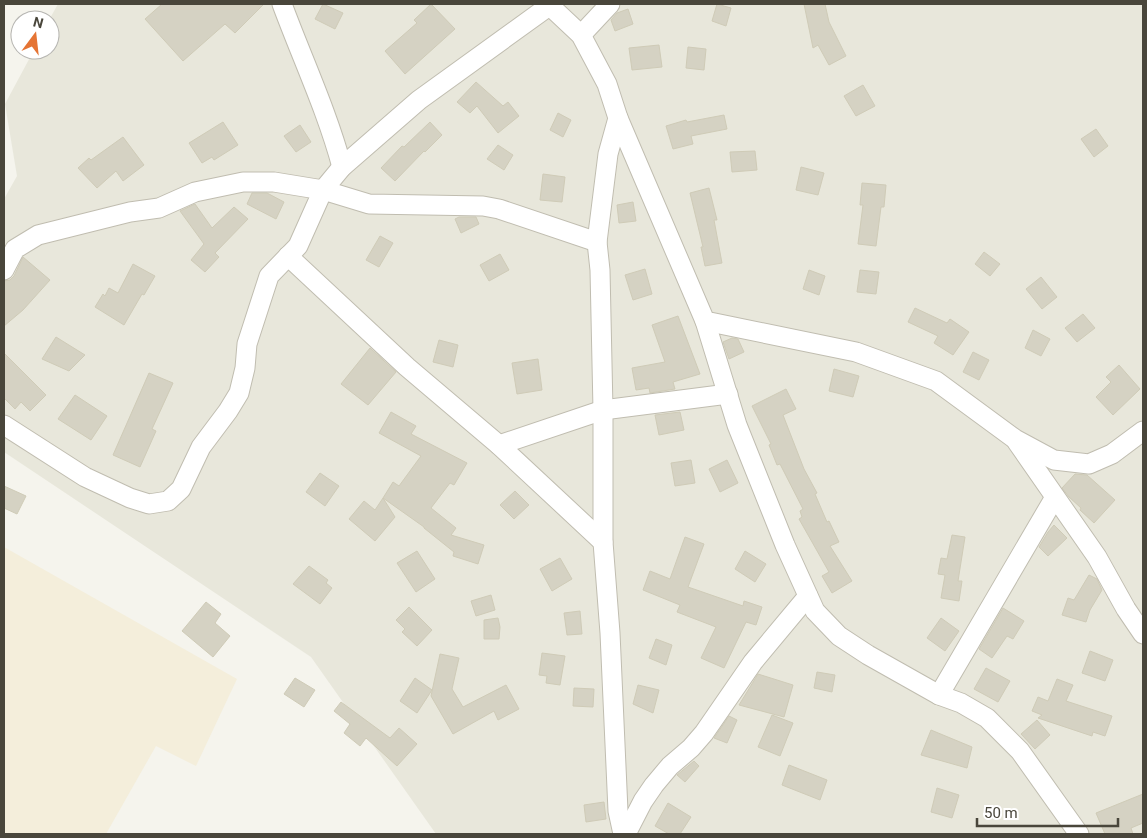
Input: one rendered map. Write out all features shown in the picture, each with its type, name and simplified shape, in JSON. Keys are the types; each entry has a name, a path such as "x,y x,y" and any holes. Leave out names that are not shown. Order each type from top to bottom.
{"street":[{"path":"282,4 324,109 342,167"},
{"path":"581,35 610,4"},
{"path":"4,425 85,477 130,498 149,504 168,501 181,489 201,446 239,393 245,368 247,344 269,276 298,246 324,190 342,167 419,100 549,5 581,35 607,84 618,118 705,322 740,434 785,545 815,611 839,636 868,655 939,695 961,702 987,718 1020,751 1079,834"},
{"path":"618,118 608,154 597,242 600,270 604,542 618,810 624,834"},
{"path":"4,270 15,249 38,235 130,212 160,208 195,192 243,182 274,182 324,190 369,204 491,207 597,242"},
{"path":"288,256 407,366 499,445 604,542"},
{"path":"705,322 856,352 936,381 1015,438 1054,460 1089,464 1112,454 1143,432"},
{"path":"499,445 603,410 728,394"},
{"path":"1015,438 1097,557 1126,609 1143,634"},
{"path":"939,695 1055,497"},
{"path":"624,834 654,785 670,766 691,748 704,733 753,662 808,596"}],"shaded area":[{"path":"58,4 1143,4 1143,834 436,834 311,657 4,452 4,199 17,176 5,104 29,60 60,60 60,10 55,10"},
{"path":"4,547 237,679 196,766 156,746 106,834 4,834"}],"building":[{"path":"162,4 264,4 235,33 225,24 183,61 145,19"},
{"path":"323,4 343,13 335,29 315,19"},
{"path":"431,4 455,29 405,74 385,51 417,23 414,20"},
{"path":"717,4 731,8 726,26 712,21"},
{"path":"804,4 825,4 829,22 846,56 829,65 818,45 813,48"},
{"path":"628,9 633,24 615,31 611,20 617,13"},
{"path":"659,45 662,67 632,70 629,48"},
{"path":"688,47 706,49 704,70 686,68"},
{"path":"476,82 503,106 508,102 519,116 498,133 477,106 470,113 457,102"},
{"path":"863,85 875,106 856,116 844,96"},
{"path":"558,113 571,120 563,137 550,130"},
{"path":"724,115 727,129 691,136 693,144 673,149 666,126 686,120 687,122"},
{"path":"223,122 238,145 214,160 212,157 202,163 189,143"},
{"path":"430,122 442,135 395,181 381,168 402,146 404,147"},
{"path":"300,125 311,142 296,152 284,136"},
{"path":"1096,129 1108,146 1094,157 1081,139"},
{"path":"123,137 144,165 123,181 116,171 97,188 78,168 89,158 91,160"},
{"path":"498,145 513,155 504,170 487,159"},
{"path":"755,151 757,170 732,172 730,152"},
{"path":"801,167 824,173 818,195 796,190"},
{"path":"543,174 565,177 562,202 540,200"},
{"path":"862,183 886,185 884,207 881,207 876,246 858,244 863,205 860,205"},
{"path":"709,188 717,220 714,220 722,263 705,266 701,247 703,247 690,193"},
{"path":"252,193 267,193 284,202 276,219 247,204"},
{"path":"633,202 636,221 619,223 617,205"},
{"path":"195,204 212,228 234,207 248,219 215,253 219,257 205,272 191,260 204,244 180,211"},
{"path":"459,217 476,217 479,224 461,233 455,219"},
{"path":"380,236 393,243 379,267 366,260"},
{"path":"984,252 1000,264 990,276 975,264"},
{"path":"500,254 509,270 489,281 480,265"},
{"path":"23,257 50,280 23,310 4,326 4,281 10,280 14,276"},
{"path":"133,264 155,276 124,325 95,307 103,294 105,296 109,288 118,293"},
{"path":"645,269 652,294 633,300 625,275"},
{"path":"809,270 825,276 819,295 803,289"},
{"path":"860,270 879,272 876,294 857,292"},
{"path":"1041,277 1057,297 1042,309 1026,289"},
{"path":"915,308 947,323 950,319 969,332 953,355 934,343 938,336 908,322"},
{"path":"1083,314 1095,328 1077,342 1065,328"},
{"path":"678,316 700,374 673,382 675,389 650,393 649,388 636,390 632,368 665,362 652,325"},
{"path":"1033,330 1050,339 1041,356 1025,348"},
{"path":"56,337 85,355 69,371 42,359"},
{"path":"732,338 738,339 744,352 729,359 723,342"},
{"path":"439,340 458,345 453,367 433,362"},
{"path":"370,348 396,372 368,405 341,384"},
{"path":"973,352 989,360 979,380 963,372"},
{"path":"4,353 46,395 30,411 21,402 15,409 4,398"},
{"path":"538,359 542,390 517,394 512,363"},
{"path":"1119,365 1140,389 1113,415 1096,397 1111,382 1106,377"},
{"path":"834,369 859,376 853,397 829,391"},
{"path":"149,373 173,383 152,429 156,431 140,467 113,455"},
{"path":"786,389 796,409 783,415 804,469 817,493 815,494 827,522 829,521 839,542 830,546 852,581 832,593 822,576 829,572 799,519 802,517 800,511 803,509 780,464 777,465 769,445 771,444 752,406"},
{"path":"75,395 107,416 91,440 58,419"},
{"path":"391,412 416,426 411,434 467,463 454,485 450,483 431,508 456,528 451,535 484,545 478,564 453,556 454,552 424,527 383,498 393,482 399,486 421,456 379,433"},
{"path":"680,412 684,430 659,435 655,415"},
{"path":"691,460 695,483 675,486 671,463"},
{"path":"727,460 738,483 720,492 709,469"},
{"path":"320,473 339,486 325,506 306,492"},
{"path":"1075,474 1087,475 1115,500 1094,523 1080,510 1081,508 1062,488"},
{"path":"4,486 26,496 17,514 4,508"},
{"path":"515,491 529,505 514,519 500,505"},
{"path":"383,498 395,517 375,541 349,519 364,501 375,510"},
{"path":"1054,525 1067,538 1048,556 1039,547"},
{"path":"952,535 965,537 958,581 962,581 959,601 941,598 945,575 938,574 941,558 947,559"},
{"path":"685,537 704,544 688,587 743,606 744,601 762,607 756,625 746,622 724,668 701,658 716,627 677,612 680,605 643,590 650,571 670,579"},
{"path":"417,551 435,579 416,592 397,563"},
{"path":"745,551 766,564 755,582 735,569"},
{"path":"560,558 572,579 552,591 540,569"},
{"path":"309,566 328,580 326,583 332,588 320,604 293,584"},
{"path":"1089,575 1097,579 1102,590 1090,610 1086,622 1062,615 1068,598 1074,600"},
{"path":"491,595 495,610 476,616 471,601"},
{"path":"206,602 221,614 215,623 230,636 213,657 182,631"},
{"path":"409,607 432,630 417,646 402,632 405,629 396,620"},
{"path":"1003,608 1024,621 1013,639 1007,636 992,658 979,649"},
{"path":"580,611 582,634 567,635 564,613"},
{"path":"498,618 500,627 499,639 484,639 484,620"},
{"path":"941,618 959,631 945,651 927,638"},
{"path":"656,639 672,645 666,665 649,658"},
{"path":"1090,651 1113,660 1105,681 1082,673"},
{"path":"542,653 565,656 560,685 546,683 547,676 539,675"},
{"path":"440,654 459,658 452,689 463,707 506,685 519,709 498,720 494,711 453,734 431,696"},
{"path":"986,668 1010,681 998,702 974,689"},
{"path":"817,672 835,675 832,692 814,688"},
{"path":"758,674 793,685 784,717 739,705"},
{"path":"295,678 315,690 304,707 284,694"},
{"path":"415,678 432,690 417,713 400,701"},
{"path":"1057,679 1073,685 1066,701 1112,716 1105,736 1093,732 1092,736 1038,718 1042,715 1032,711 1038,697 1048,701"},
{"path":"638,685 659,690 653,713 633,704"},
{"path":"574,688 594,689 593,707 573,706"},
{"path":"341,702 390,738 399,728 417,744 397,766 366,738 360,746 344,733 350,724 334,711"},
{"path":"772,715 793,723 780,756 758,747"},
{"path":"729,716 737,720 727,743 714,738"},
{"path":"1037,720 1050,735 1035,749 1021,734"},
{"path":"931,730 972,747 967,768 921,755"},
{"path":"694,761 699,766 685,782 677,775"},
{"path":"789,765 827,780 820,800 782,785"},
{"path":"937,788 959,795 952,818 931,812"},
{"path":"1143,794 1143,823 1131,828 1133,834 1105,834 1096,813"},
{"path":"604,802 606,819 586,822 584,805"},
{"path":"668,803 691,817 680,834 669,834 655,826"}]}
